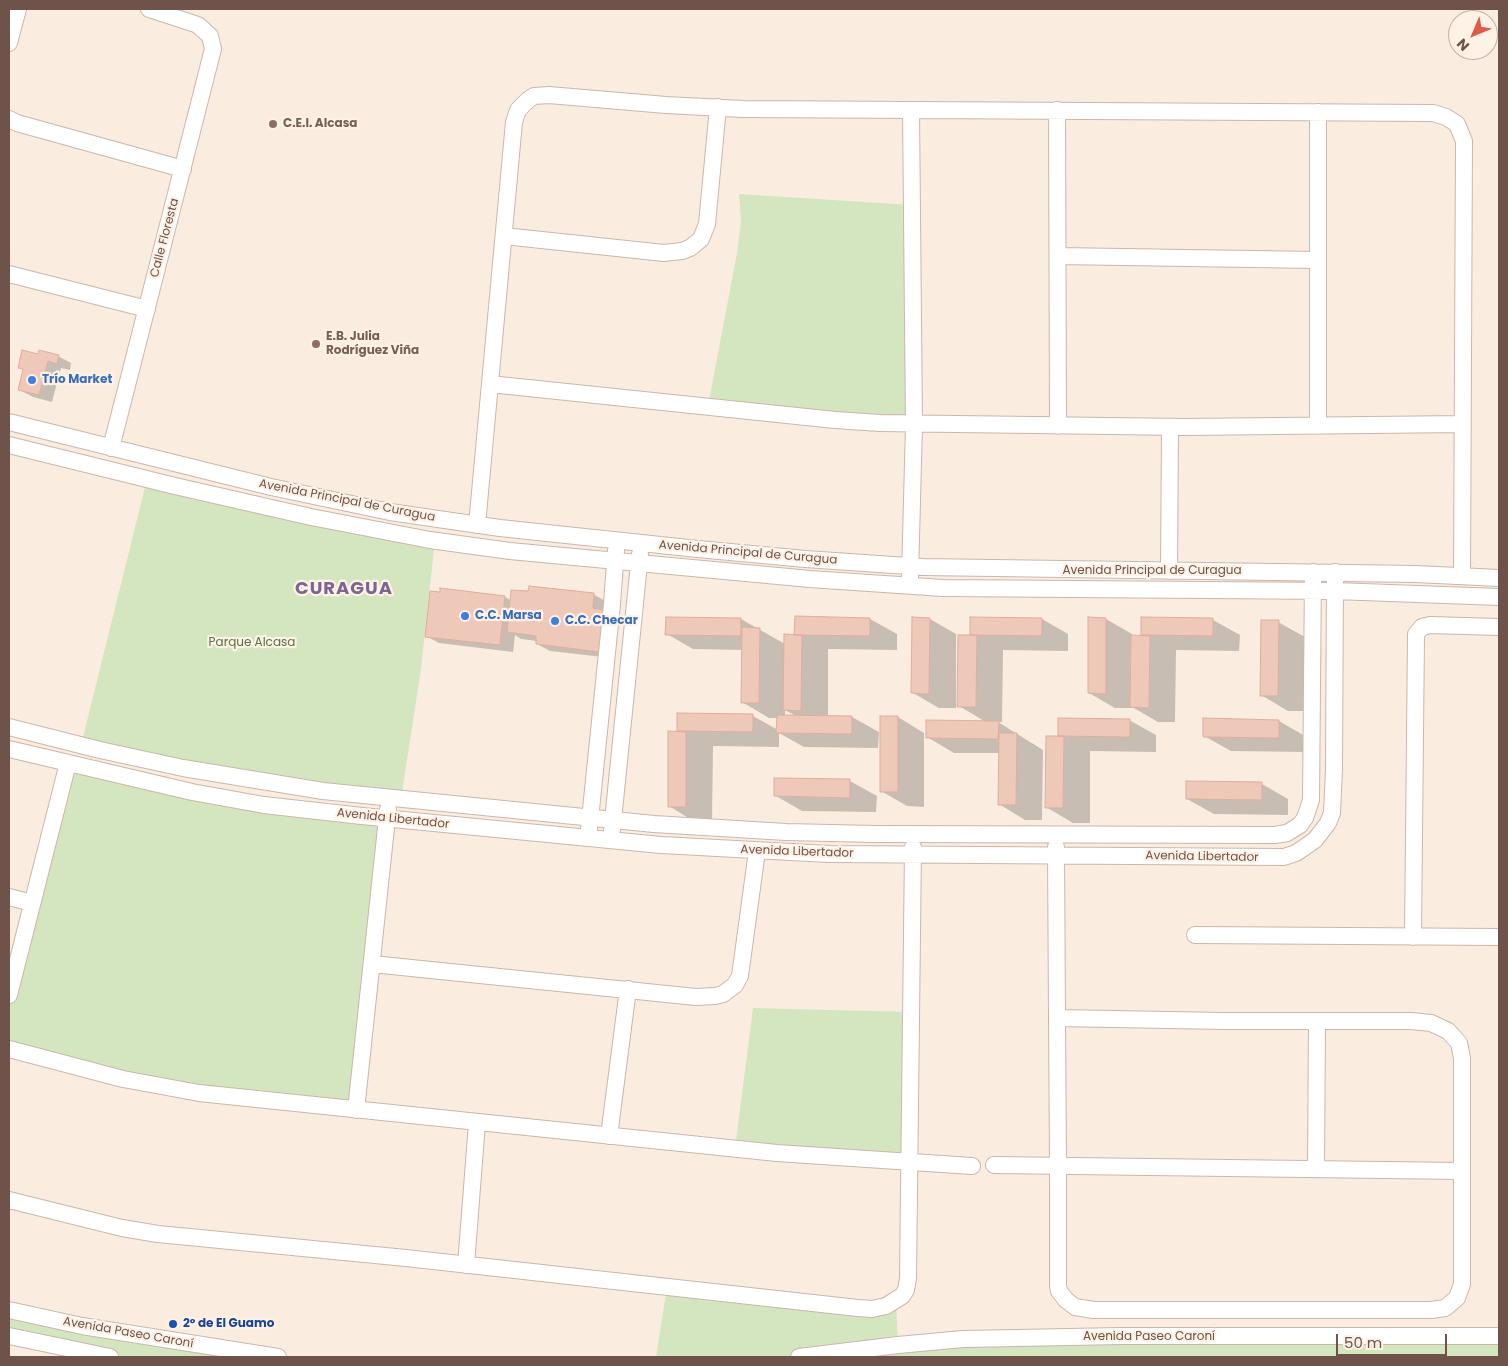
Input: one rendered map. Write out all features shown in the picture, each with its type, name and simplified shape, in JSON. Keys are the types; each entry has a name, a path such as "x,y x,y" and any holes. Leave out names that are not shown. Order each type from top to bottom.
{"street":[{"path":"9,43 18,9"},
{"name":"Calle Floresta","path":"111,448 213,49 213,42 205,30 192,22 149,9"},
{"path":"477,525 514,122 518,110 534,96 548,95 718,107 1432,113 1440,114 1453,120 1461,130 1464,141 1462,576"},
{"path":"504,236 664,253 682,251 696,245 701,239 707,224 718,107"},
{"path":"909,587 914,424 911,110"},
{"path":"1058,110 1058,426"},
{"path":"1318,112 1318,426"},
{"path":"9,119 17,123 183,169"},
{"path":"1058,256 1318,260"},
{"path":"9,274 146,309"},
{"path":"490,384 835,420 914,424 1170,427 1463,424"},
{"name":"Avenida Principal de Curagua","path":"9,422 188,468 328,500 390,512 477,525 617,540 805,559 910,566 1335,572 1499,578"},
{"path":"1169,571 1170,427"},
{"name":"Avenida Principal de Curagua","path":"9,444 193,491 366,528 473,546 615,561 909,587 1335,591 1499,597"},
{"path":"588,838 617,540"},
{"path":"611,840 641,542"},
{"name":"Avenida Libertador","path":"9,728 183,768 323,790 613,820 729,829 912,834 1257,836 1287,833 1300,826 1305,818 1309,810 1311,793 1313,572"},
{"name":"Avenida Libertador","path":"9,749 192,792 308,811 611,840 757,852 913,856 1284,857 1296,853 1315,840 1328,823 1332,813 1335,572"},
{"path":"1413,937 1416,634 1422,627 1430,624 1499,628"},
{"path":"9,995 68,764"},
{"path":"356,1110 389,798"},
{"path":"9,1200 114,1226 158,1234 466,1265 858,1308 872,1309 886,1306 902,1296 908,1285 912,834"},
{"path":"1056,834 1058,1286 1062,1296 1071,1305 1081,1309 1094,1310 1431,1310 1445,1308 1457,1298 1462,1284 1462,1058 1459,1043 1453,1035 1437,1025 1424,1021 1225,1022 1057,1018"},
{"path":"372,964 708,997 723,994 735,985 742,970 757,852"},
{"path":"9,897 32,903"},
{"path":"1195,935 1499,937"},
{"path":"609,1136 628,989"},
{"path":"1316,1169 1317,1021"},
{"path":"9,1049 123,1079 167,1088 609,1136 910,1163 972,1166"},
{"path":"466,1265 477,1123"},
{"path":"994,1165 1462,1171"},
{"name":"Avenida Paseo Caroní","path":"9,1310 82,1326 278,1357"},
{"name":"Avenida Paseo Caroní","path":"9,1336 110,1357"},
{"name":"Avenida Paseo Caroní","path":"799,1357 910,1343 970,1339 1121,1336 1499,1336"}],"green space":[{"path":"739,194 911,205 914,424 708,406 737,253 741,222"},
{"name":"Parque Alcasa","path":"147,479 435,540 421,669 401,799 81,745"},
{"path":"68,763 387,819 356,1110 199,1093 9,1049 9,995"},
{"path":"753,1008 911,1012 910,1163 735,1148"},
{"path":"667,1287 858,1308 896,1300 898,1344 1499,1336 1499,1357 656,1357"},
{"path":"9,1310 278,1357 110,1357 9,1336"}],"building":[{"name":"Trío Market","path":"22,350 38,354 39,350 59,355 57,364 48,361 39,395 18,390 23,369 18,368"},
{"name":"C.C. Checar","path":"529,586 594,593 593,608 604,610 599,652 536,644 536,636 507,632 511,590 528,591"},
{"name":"C.C. Marsa","path":"440,588 505,596 500,645 425,637 430,591 440,592"},
{"path":"795,616 870,618 870,636 794,635"},
{"path":"666,617 741,618 741,636 665,635"},
{"path":"912,617 930,618 929,694 911,693"},
{"path":"970,617 1042,618 1042,636 970,635"},
{"path":"1088,617 1106,618 1106,694 1088,693"},
{"path":"1141,617 1213,618 1213,636 1141,635"},
{"path":"1261,620 1279,620 1278,696 1260,696"},
{"path":"742,627 760,628 759,703 741,703"},
{"path":"784,634 802,635 801,711 783,710"},
{"path":"958,635 977,635 976,707 957,707"},
{"path":"1131,635 1150,636 1149,708 1130,707"},
{"path":"677,713 753,714 753,732 677,731"},
{"path":"777,715 852,716 852,734 776,733"},
{"path":"880,716 898,716 898,792 880,792"},
{"path":"1058,718 1130,719 1130,737 1058,736"},
{"path":"1203,718 1279,720 1279,738 1203,737"},
{"path":"926,720 999,721 998,739 926,738"},
{"path":"668,731 686,732 686,807 668,807"},
{"path":"999,733 1017,733 1016,805 998,805"},
{"path":"1046,736 1064,736 1063,808 1045,808"},
{"path":"774,778 850,779 850,798 774,796"},
{"path":"1186,781 1262,782 1262,800 1186,799"}],"place":[{"name":"C.E.I. Alcasa","path":"273,124"},
{"name":"E.B. Julia Rodríguez Viña","path":"316,344"},
{"name":"Trío Market","path":"32,380"},
{"name":"C.C. Marsa","path":"465,616"},
{"name":"C.C. Checar","path":"555,621"},
{"name":"2° de El Guamo","path":"173,1324"}],"district":[{"name":"CURAGUA","path":"344,589"}]}
